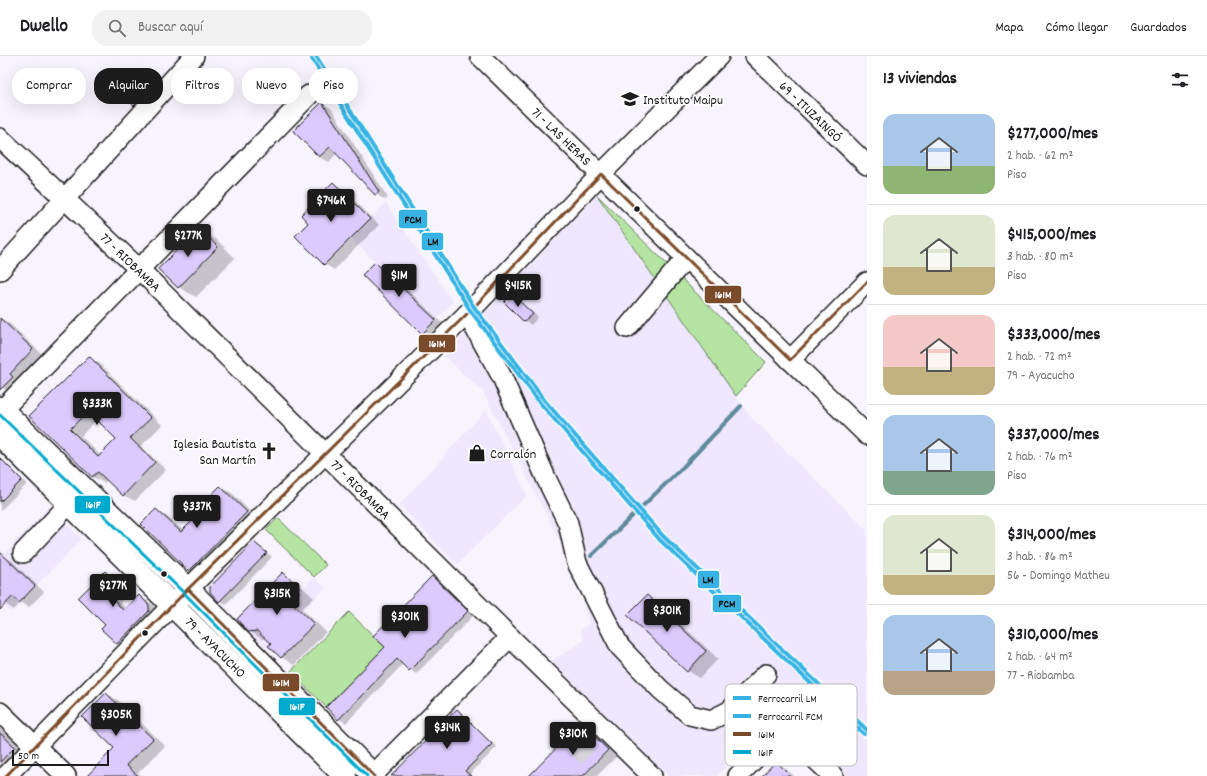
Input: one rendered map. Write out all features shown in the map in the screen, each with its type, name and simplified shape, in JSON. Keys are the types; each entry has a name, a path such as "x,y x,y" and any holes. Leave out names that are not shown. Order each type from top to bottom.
{"main road":[{"name":"79 - AYACUCHO","path":"1,410 181,597 345,776"},
{"name":"79 - AYACUCHO","path":"0,435 70,504 181,597 373,776"}],"street":[{"path":"0,270 194,56"},
{"name":"71 - LAS HERAS","path":"480,56 867,435"},
{"path":"6,776 181,597 466,314 601,174 719,56"},
{"name":"69 - ITUZAINGÓ","path":"755,56 867,165"},
{"path":"1,410 140,270 309,95"},
{"name":"77 - RIOBAMBA","path":"0,138 66,198 325,453 510,637 599,732 652,776"},
{"path":"627,328 686,258"},
{"path":"790,360 867,282"},
{"path":"466,314 502,377 546,478 568,523 577,563 620,647 660,689 690,715 711,720 725,713"},
{"path":"22,553 70,504"},
{"path":"373,776 510,637"},
{"path":"756,684 766,674"},
{"path":"0,712 66,776"},
{"path":"738,776 748,766"},
{"path":"823,766 833,776"}],"shaded area":[{"path":"597,195 748,414 867,530 867,776 840,776 829,766 857,766 857,684 725,684 725,766 727,766 717,776 668,776 551,661 584,640 580,630 589,623 584,608 588,596 483,392 444,356"},
{"path":"386,203 453,302 436,320 351,238"},
{"name":"Corralón","path":"486,410 527,495 457,565 399,505"},
{"path":"49,507 82,539 10,612 0,602 0,558"},
{"path":"283,572 301,590 314,577 325,588 266,648 237,619"}],"green space":[{"path":"597,195 766,362 736,396"},
{"path":"278,518 326,565 314,577 266,530"},
{"path":"349,612 385,647 326,707 290,672"}],"building":[{"path":"320,104 323,104 379,192 375,195 330,147 319,157 293,131"},
{"path":"333,182 370,219 324,265 295,236 308,223 301,215"},
{"path":"199,228 218,247 178,288 158,269"},
{"path":"375,262 436,320 422,334 362,275"},
{"path":"512,294 533,314 524,322 504,302"},
{"path":"0,318 33,349 10,374 13,377 0,390"},
{"path":"89,356 151,418 130,438 155,462 123,496 98,472 92,477 29,416","holes":["88,411 116,439 98,457 70,429"]},
{"path":"0,458 22,480 0,502"},
{"path":"220,486 247,512 189,571 141,524 156,509 181,532 212,501 208,498"},
{"path":"254,542 267,553 219,602 210,592 210,587"},
{"path":"0,552 35,586 19,603 13,596 0,610"},
{"path":"105,571 119,585 109,595 123,610 139,595 149,605 149,611 117,644 101,629 105,625 78,598"},
{"path":"283,572 301,590 290,601 314,624 281,658 268,646 271,644 257,631 248,632 237,619"},
{"path":"432,576 468,611 409,671 397,659 338,720 326,707 385,647 373,636"},
{"path":"647,595 706,651 687,672 627,615"},
{"path":"106,693 153,739 126,765 138,776 87,776 114,748 82,717"},
{"path":"457,709 492,744 465,771 471,776 391,776"},
{"path":"581,723 608,750 583,776 529,776"},
{"path":"0,733 15,747 0,762"},
{"path":"771,766 781,766 791,776 762,776"}],"waterway":[{"path":"591,556 683,467 741,406"}],"tunnel":[{"path":"574,757 595,737"}],"rail line":[{"name":"LM","path":"316,56 474,307 545,401 663,536 819,684"},
{"name":"FCM","path":"312,59 470,310 541,404 660,540 811,684"},
{"name":"LM","path":"857,720 867,730"},
{"name":"FCM","path":"857,727 864,734"}],"transit line":[{"name":"161M","path":"6,776 188,589 474,307 601,174 790,360 867,282"},
{"name":"161F","path":"0,415 184,593 367,776"},
{"name":"161M","path":"188,589 374,776"}],"place":[{"name":"Instituto Maipu","path":"630,99"},
{"name":"Iglesia Bautista San Martín","path":"269,451"},
{"name":"Corralón","path":"477,453"}]}
